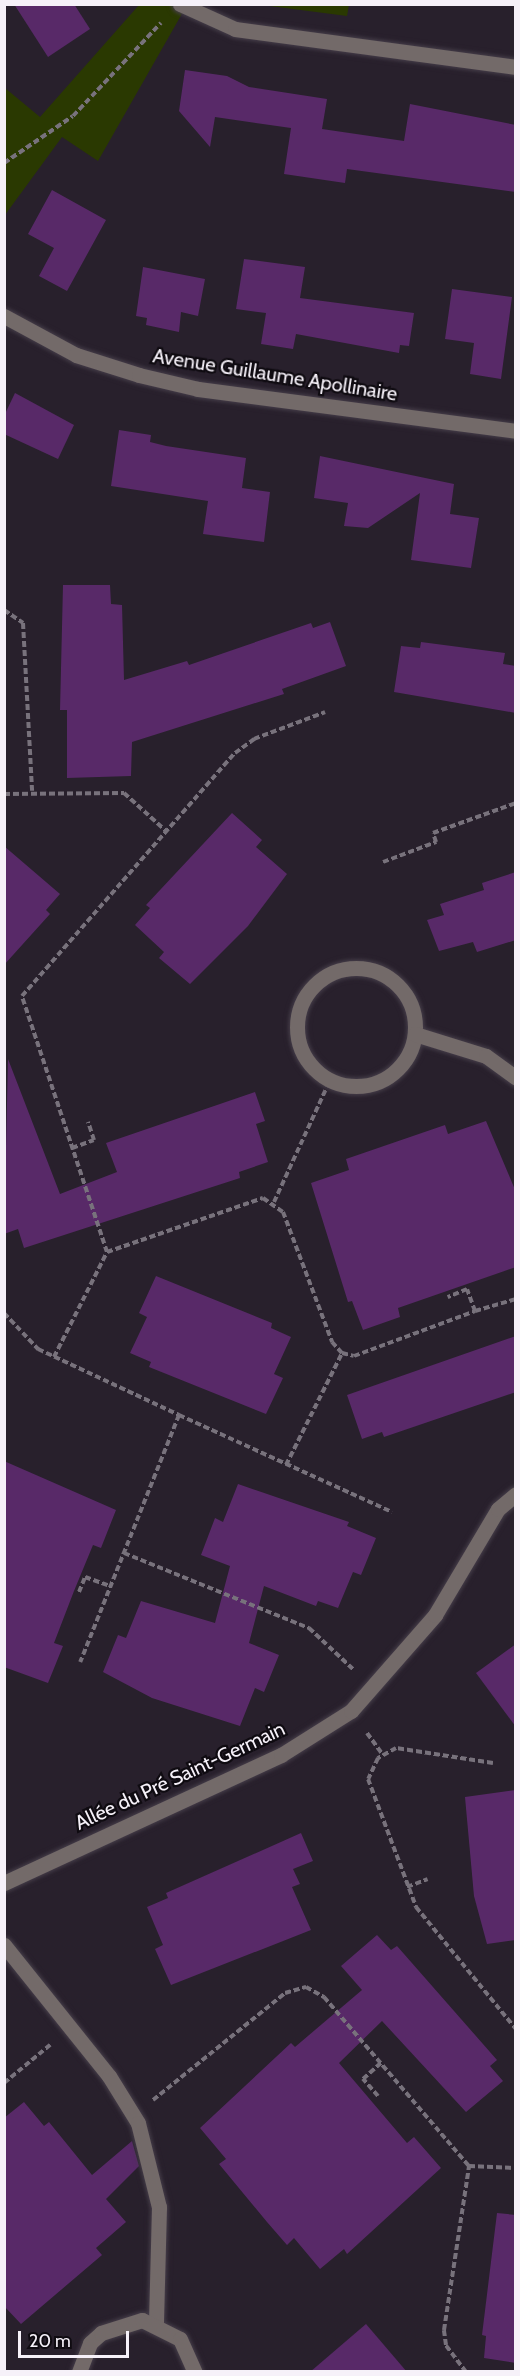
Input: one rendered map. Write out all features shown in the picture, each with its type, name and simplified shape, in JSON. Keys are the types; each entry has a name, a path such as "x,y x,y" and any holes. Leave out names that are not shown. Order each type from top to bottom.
{"street":[{"path":"175,9 235,29 516,67"},
{"name":"Avenue Guillaume Apollinaire","path":"4,316 76,355 159,380 516,431"},
{"path":"336,970 376,970 394,980 414,1014 415,1034 402,1065 390,1076 360,1086 330,1080 303,1053 298,1014 312,987 336,970"},
{"path":"415,1034 486,1056 516,1078"},
{"name":"Allée du Pré Saint-Germain","path":"4,1883 281,1755 351,1711 375,1689 435,1615 498,1509 516,1494"},
{"path":"4,1945 133,2113 159,2207 156,2323"},
{"path":"79,2372 90,2343 101,2332 128,2320 156,2323 180,2339 195,2372"}],"path":[{"path":"4,163 73,116 175,9"},
{"path":"4,610 23,623 32,791"},
{"path":"107,1252 22,996 245,744 325,712"},
{"path":"4,794 32,791 124,793 166,831"},
{"path":"383,862 436,842 433,833 516,803"},
{"path":"274,1202 330,1080"},
{"path":"72,1148 94,1140 88,1122"},
{"path":"54,1357 107,1252 263,1198 274,1202 283,1212 332,1342 342,1353 354,1356 475,1311 516,1299"},
{"path":"448,1297 467,1289 475,1311"},
{"path":"4,1313 38,1349 392,1512"},
{"path":"286,1465 342,1353"},
{"path":"80,1662 179,1415"},
{"path":"124,1553 309,1628 375,1689"},
{"path":"79,1592 85,1576 110,1586"},
{"path":"493,1763 408,1748 378,1758 368,1779 416,1907 516,2029"},
{"path":"407,1887 428,1880"},
{"path":"133,2113 292,1988 306,1987 324,1997 469,2166 516,2168"},
{"path":"4,2083 70,2028"},
{"path":"378,2096 363,2079 381,2063"},
{"path":"466,2372 446,2345 444,2330 469,2166"}],"green space":[{"path":"349,4 347,16 262,5"},
{"path":"139,5 187,5 98,161 62,137 5,215 5,88 40,117"}],"building":[{"path":"14,4 74,4 90,29 48,57"},
{"path":"185,70 227,76 249,87 327,99 322,129 404,141 410,104 516,125 516,192 347,169 345,183 284,174 291,128 215,117 210,147 179,111"},
{"path":"52,190 106,220 67,291 39,276 54,248 28,234"},
{"path":"244,259 305,267 300,298 414,313 409,346 400,345 399,353 296,334 293,349 261,344 266,313 236,309"},
{"path":"143,267 205,279 198,316 181,312 179,332 146,325 147,318 136,316"},
{"path":"452,289 512,297 501,379 470,374 474,343 445,339"},
{"path":"15,393 74,425 58,459 4,434 4,416"},
{"path":"119,430 151,435 150,442 166,446 246,458 242,488 270,492 264,542 203,534 208,501 111,486"},
{"path":"320,456 454,484 450,514 479,518 471,568 411,560 420,493 368,528 344,526 348,503 314,498"},
{"path":"63,585 110,585 111,604 122,605 124,680 187,661 189,665 311,623 313,628 330,622 346,666 282,689 284,694 132,742 131,776 67,778 67,710 60,710"},
{"path":"421,642 505,653 503,664 516,666 516,713 394,692 401,646 420,648"},
{"path":"232,813 262,840 256,847 287,874 248,926 190,984 159,958 164,952 135,925 150,908 146,905"},
{"path":"4,846 60,894 46,910 50,914 4,965"},
{"path":"516,872 516,940 477,952 473,942 439,951 427,920 444,915 440,904 484,890 482,883"},
{"path":"8,1059 60,1194 117,1172 106,1143 255,1092 265,1121 256,1124 268,1162 239,1172 240,1178 24,1248 18,1229 4,1234"},
{"path":"486,1121 516,1192 516,1267 398,1308 400,1317 363,1330 352,1301 348,1302 311,1183 349,1170 346,1159 445,1125 448,1134"},
{"path":"156,1276 272,1323 271,1328 291,1337 274,1374 283,1378 266,1414 149,1367 151,1362 130,1353 147,1317 139,1313"},
{"path":"516,1336 516,1392 384,1437 382,1432 362,1439 347,1395"},
{"path":"4,1461 116,1510 101,1548 93,1545 74,1591 54,1643 63,1646 48,1683 4,1667"},
{"path":"238,1484 349,1522 347,1526 376,1538 361,1575 353,1572 338,1608 318,1601 316,1606 264,1586 249,1643 279,1655 264,1692 255,1688 240,1726 152,1698 103,1672 118,1635 126,1638 141,1601 215,1623 230,1566 201,1555 215,1518 223,1522"},
{"path":"516,1644 516,1727 476,1673"},
{"path":"516,1790 516,1940 487,1944 474,1896 465,1797"},
{"path":"301,1833 313,1861 293,1869 300,1884 292,1887 311,1930 171,1985 155,1949 163,1945 147,1907 168,1898 166,1893"},
{"path":"377,1935 391,1950 397,1946 497,2060 490,2066 503,2081 466,2112 382,2021 339,2063 407,2143 414,2137 441,2168 347,2254 344,2249 320,2269 294,2238 287,2245 267,2222 219,2164 226,2159 200,2128 291,2043 295,2047 362,1990 341,1966"},
{"path":"24,2102 44,2126 49,2122 92,2175 132,2141 139,2166 106,2199 126,2222 96,2248 102,2255 21,2324 4,2306 4,2118"},
{"path":"497,2213 516,2215 516,2363 484,2358 486,2336 482,2335"},
{"path":"366,2324 407,2372 310,2372"}]}
